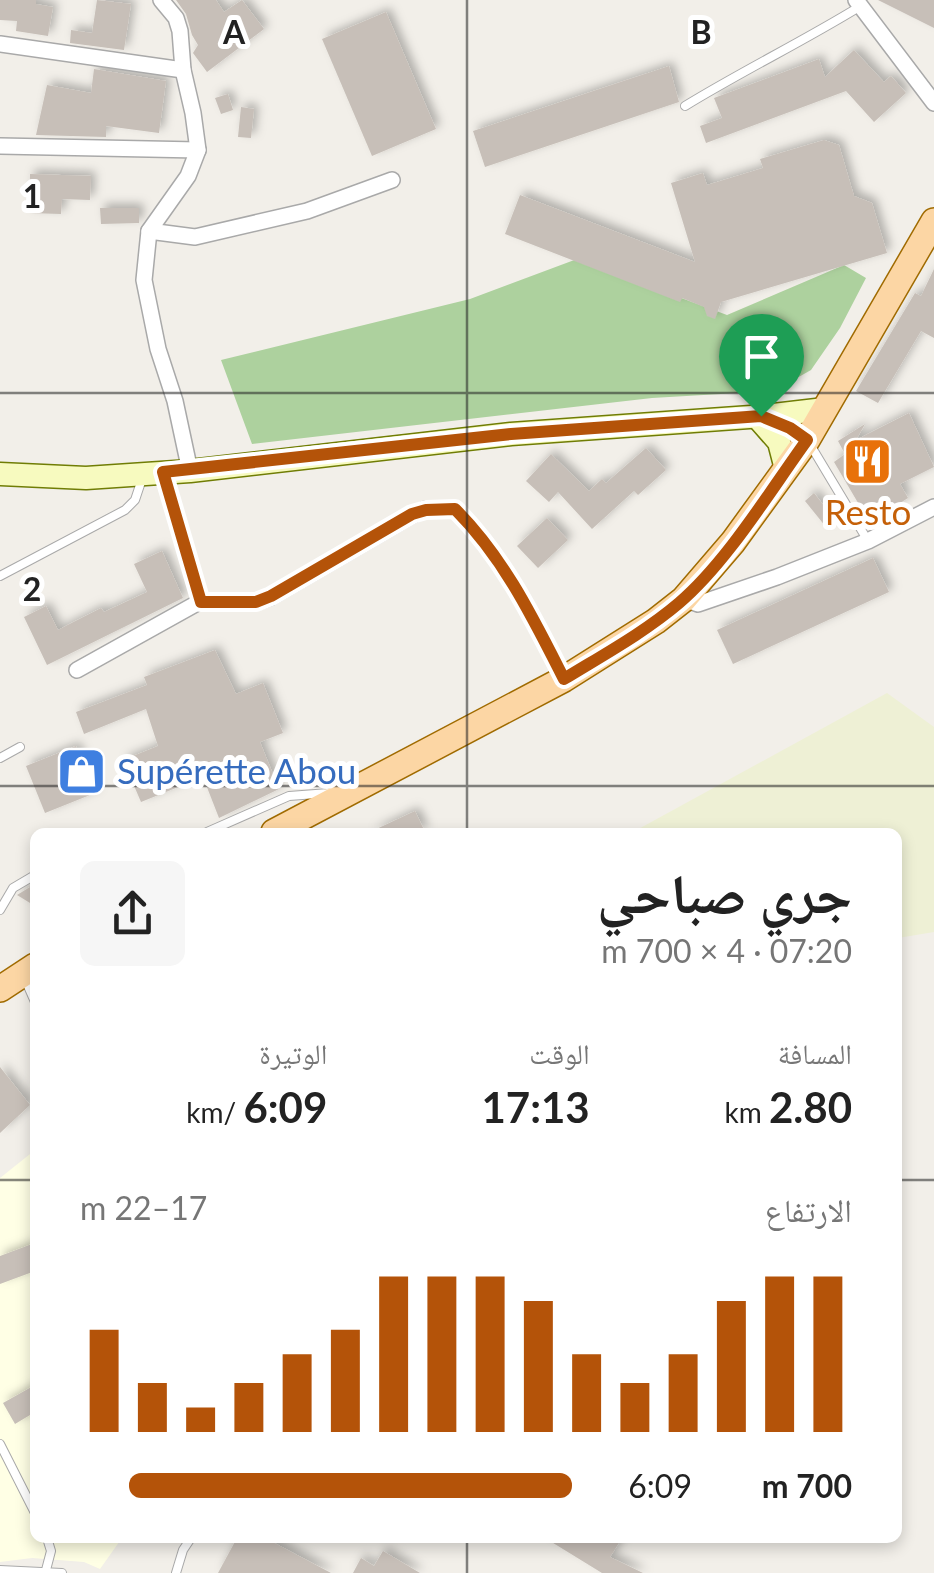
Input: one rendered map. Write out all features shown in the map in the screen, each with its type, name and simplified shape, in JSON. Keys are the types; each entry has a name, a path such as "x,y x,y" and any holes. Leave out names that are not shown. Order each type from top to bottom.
{"main road":[{"path":"281,828 564,679 684,599 732,542 807,440 934,221"},
{"path":"0,989 29,970"}],"street":[{"path":"160,0 176,18 180,31 198,150 188,176 149,230 144,280 190,471"},
{"path":"858,3 934,103"},
{"path":"0,44 183,70"},
{"path":"0,146 198,150"},
{"path":"149,230 194,238 306,211 392,180"},
{"path":"0,474 86,478 190,471 511,434 761,416 830,400"},
{"path":"761,416 807,440"},
{"path":"761,416 779,442 786,469"},
{"path":"154,473 201,602"},
{"path":"684,599 698,604 777,577 868,540 934,507"},
{"path":"77,670 201,602 256,602 412,514 455,509 478,532 508,573 564,679"}],"lane":[{"path":"685,106 858,3"},
{"path":"807,440 868,540"},
{"path":"0,576 125,510 154,473"},
{"path":"0,758 20,747"},
{"path":"216,828 289,796 348,792"},
{"path":"0,910 13,888 30,878"},
{"path":"0,1444 30,1503"},
{"path":"46,1570 52,1551 49,1543"},
{"path":"176,1573 187,1543"},
{"path":"0,1570 62,1573"}],"shaded area":[{"path":"887,693 934,727 934,932 902,937 902,828 640,828"},
{"path":"30,1154 30,1543 118,1543 100,1569 84,1562 32,1558 0,1562 0,1178"}],"green space":[{"path":"577,259 727,315 844,265 866,278 840,328 811,370 774,391 652,398 252,444 221,360 470,299"}],"building":[{"path":"0,0 36,0 36,4 53,7 48,36 16,31 17,21 0,20"},
{"path":"97,0 131,4 124,50 70,43 71,30 92,33"},
{"path":"176,0 216,0 224,12 242,0 264,29 207,72 193,53 198,45"},
{"path":"878,0 934,0 934,28"},
{"path":"386,12 436,129 372,156 322,39"},
{"path":"854,50 884,82 891,76 906,93 874,122 846,91 706,143 700,126 722,118 714,98 819,59 825,77"},
{"path":"669,66 679,102 485,167 473,131"},
{"path":"94,69 166,81 159,133 106,126 106,137 36,135 47,85 91,93"},
{"path":"228,94 233,110 221,114 215,98"},
{"path":"241,107 254,109 251,138 238,137"},
{"path":"824,140 839,145 854,196 872,203 887,253 721,302 715,319 707,316 704,307 682,298 680,302 505,234 520,195 695,262 671,183 703,173 707,185 763,168 760,159"},
{"path":"30,174 91,176 90,200 62,199 61,214 29,213"},
{"path":"100,208 139,208 139,223 101,224"},
{"path":"934,269 934,338 921,331 878,403 856,391 915,293 921,296"},
{"path":"909,413 934,467 900,484 908,498 884,513 879,504 864,513 834,462 845,454 838,441 865,424 856,440"},
{"path":"646,448 666,470 638,495 634,491 592,529 558,492 549,502 526,481 551,454 589,491 602,479 606,483"},
{"path":"814,493 835,520 826,527 805,501"},
{"path":"547,518 568,540 538,568 517,546"},
{"path":"162,551 183,598 47,665 24,617 46,606 58,630 101,608 104,612 147,592 134,564"},
{"path":"873,558 889,592 733,664 717,630"},
{"path":"215,650 236,694 263,683 283,733 260,742 279,789 219,818 203,777 141,802 123,760 158,746 146,709 84,734 76,712 147,685 144,677"},
{"path":"76,746 95,793 45,813 26,766"},
{"path":"415,811 423,828 379,828"},
{"path":"30,887 30,903 17,895"},
{"path":"0,1067 30,1105 0,1133"},
{"path":"30,1245 30,1273 0,1284 0,1256"},
{"path":"30,1388 30,1415 15,1424 3,1403"},
{"path":"234,1543 274,1543 331,1573 218,1573"},
{"path":"553,1543 619,1543 610,1557 643,1573 602,1573"},
{"path":"383,1551 420,1573 353,1573 361,1558 374,1566"}],"place":[{"name":"Resto","path":"868,461"},
{"name":"Supérette Abou","path":"82,772"}],"route":[{"path":"761,416 802,434 807,440 732,542 684,599 564,679 508,573 478,532 455,509 412,514 256,602 201,602 163,472 511,434 761,416"}]}
